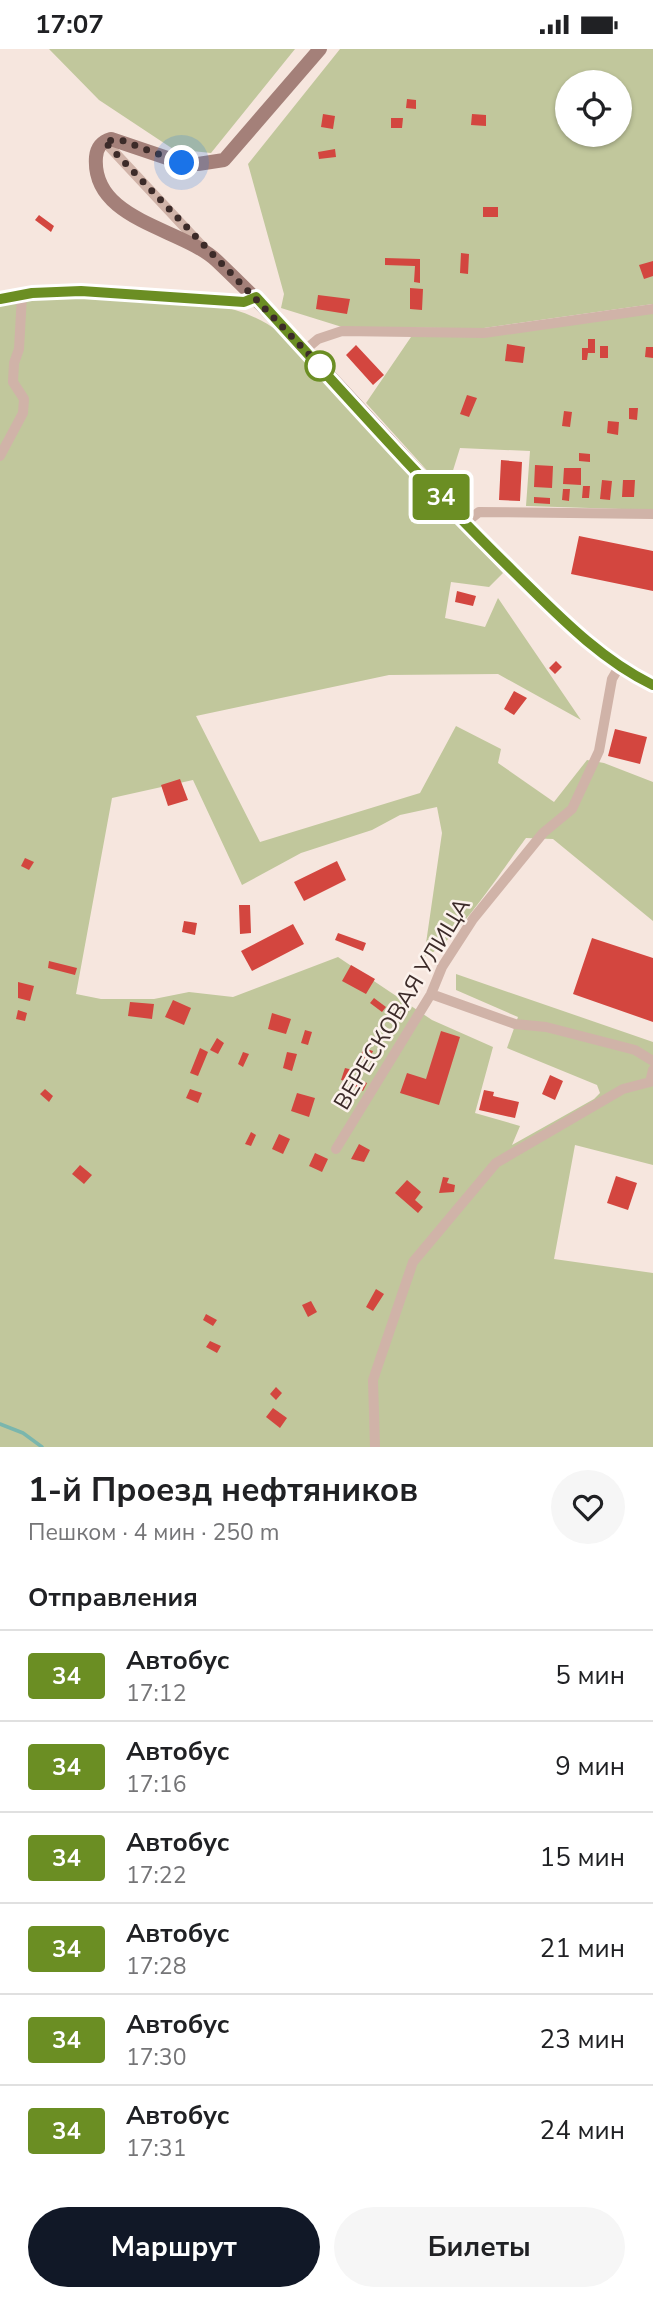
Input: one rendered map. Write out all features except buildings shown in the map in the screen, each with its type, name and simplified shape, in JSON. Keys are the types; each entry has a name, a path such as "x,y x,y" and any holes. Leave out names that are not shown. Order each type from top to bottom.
{"street":[{"path":"203,247 156,228 118,206 101,183 95,166 96,150 104,141 121,140 182,163 198,165 223,160 320,49"},
{"path":"104,141 203,247 256,297 465,523 555,612 619,667 653,685"},
{"path":"0,299 69,290 244,302 256,297"},
{"path":"0,456 23,413 24,399 13,382 13,363 19,349 22,295"},
{"path":"304,350 318,338 342,331 484,333 653,309"},
{"path":"465,523 479,512 653,514"},
{"name":"ВЕРЕСКОВАЯ УЛИЦА","path":"336,1149 431,994 442,967 473,919 543,833 572,809 599,751 612,679 619,667"},
{"path":"431,994 515,1024 546,1027 635,1050 653,1061"},
{"path":"375,1447 373,1380 413,1262 496,1163 623,1089 650,1081 653,1070"}],"green space":[{"path":"49,49 295,49 211,153 173,149 99,100"},
{"path":"340,49 653,49 653,304 484,328 342,327 281,308 284,294 248,164"},
{"path":"57,296 143,297 203,302 256,318 279,332 503,573 489,587 451,582 445,618 485,627 498,598 581,720 498,674 389,675 196,716 260,842 420,793 456,726 501,749 498,763 554,802 587,760 604,763 653,782 653,921 553,839 526,838 463,923 449,939 424,957 442,833 437,807 400,815 372,830 301,853 242,885 193,780 112,798 76,994 101,999 154,999 189,992 233,997 338,957 432,1020 493,1047 475,1113 520,1126 512,1145 594,1099 600,1093 597,1085 507,1048 518,1017 456,990 456,974 653,1042 653,1165 575,1145 554,1259 653,1273 653,1447 0,1447 0,306"},
{"path":"653,313 653,510 526,506 530,451 460,448 450,480 442,487 366,403 411,337 488,336"}],"waterway":[{"path":"0,1424 23,1433 42,1447"}],"bus line":[{"name":"34","path":"0,299 57,290 244,302 256,297 465,523 555,612 619,667 653,685"}],"route":[{"path":"182,163 121,140 104,141 320,366"}]}
